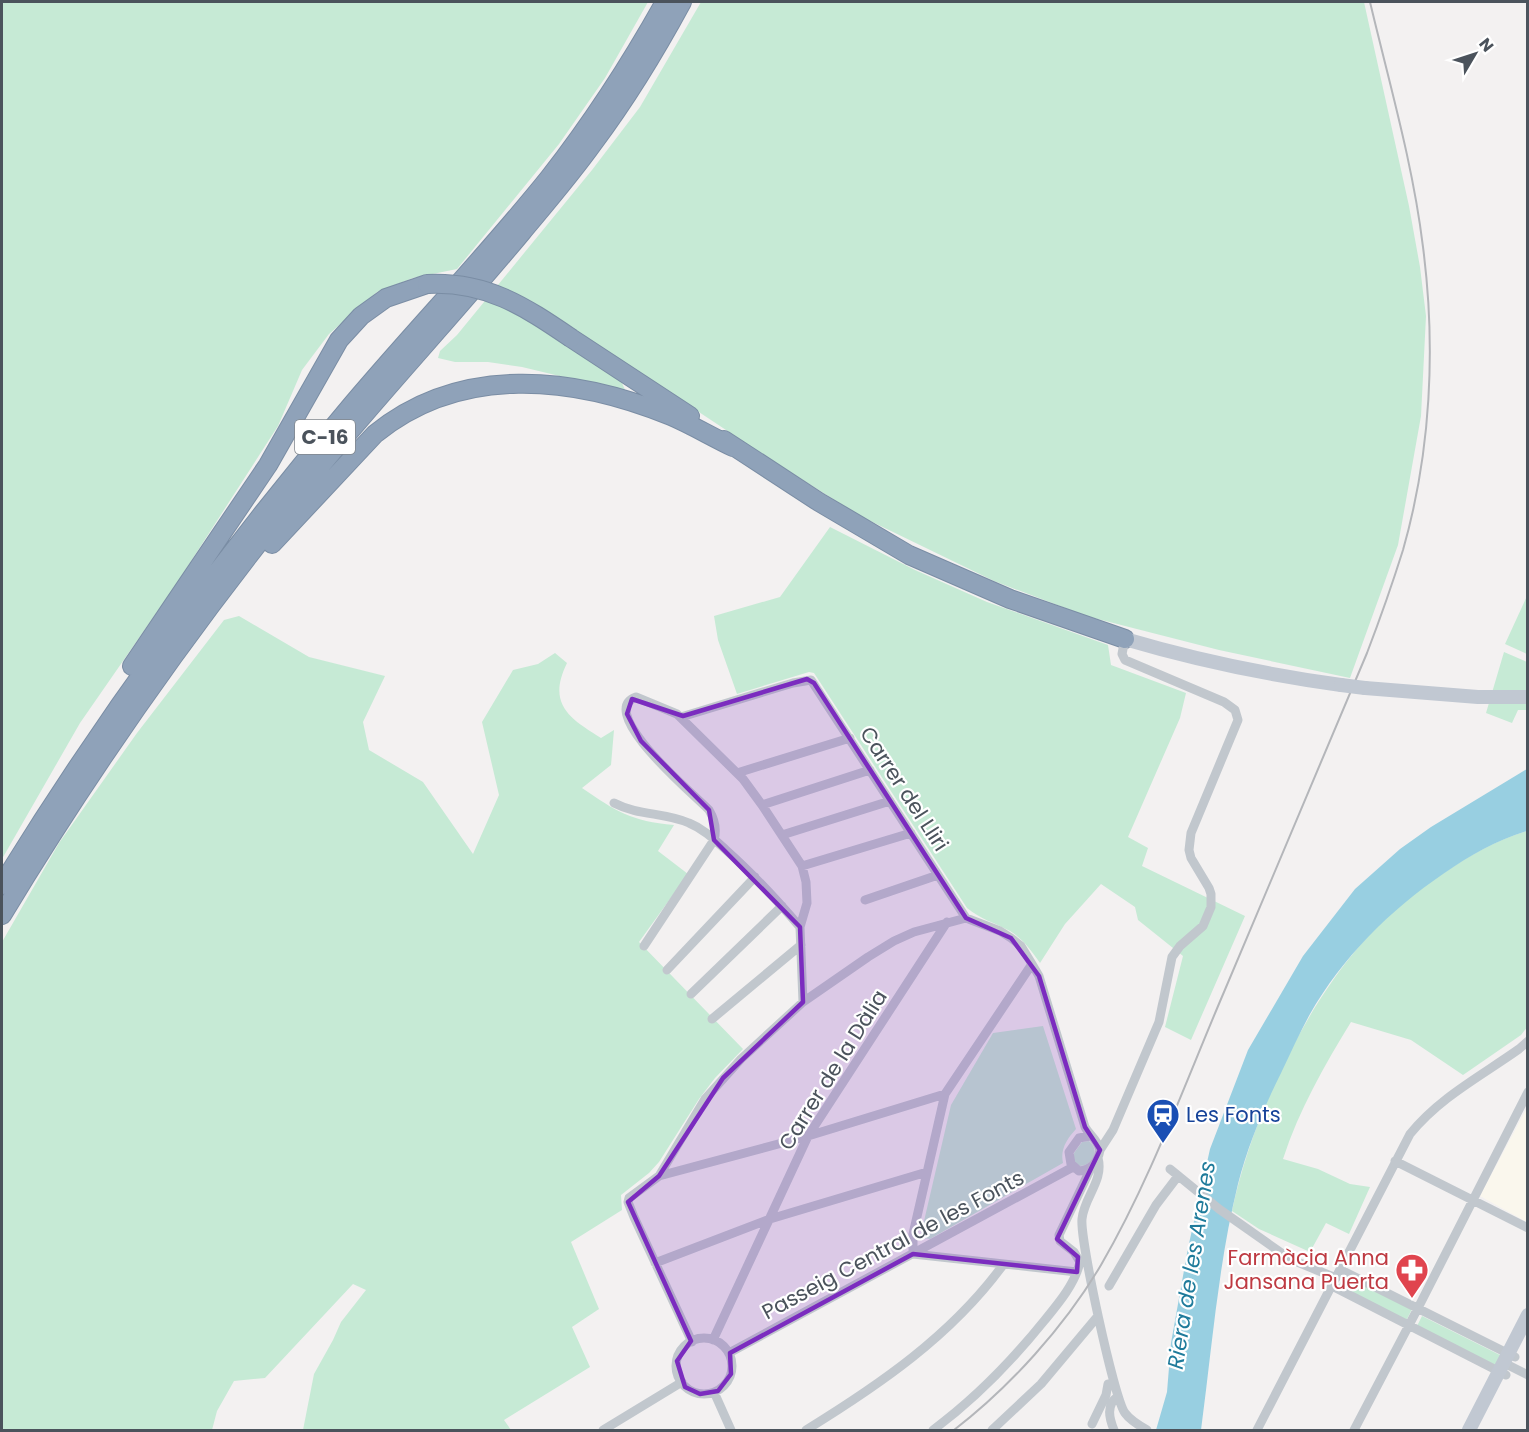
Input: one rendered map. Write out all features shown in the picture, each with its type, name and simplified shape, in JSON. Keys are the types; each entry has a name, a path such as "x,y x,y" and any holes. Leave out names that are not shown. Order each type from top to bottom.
{"highway":[{"name":"C-16","path":"2,884 88,751 179,622 301,465 549,178 612,89 665,2"},
{"name":"C-16","path":"2,915 99,762 179,649 313,475 488,273 594,143 663,38 682,2"},
{"path":"2,884 19,844 64,769 268,465 339,340 361,316 379,302 399,292 427,284 444,283 485,290 519,305 695,419 733,447 819,502 909,555 1010,599 1125,639"},
{"path":"179,649 301,511 375,434 392,420 439,396 488,385 546,385 580,389 616,397 655,411 733,447"}],"main road":[{"path":"1125,639 1275,676 1365,688 1478,697 1527,697"},
{"path":"1478,1431 1508,1365 1527,1315"},
{"path":"1469,1431 1527,1333"}],"street":[{"path":"933,1431 987,1386 1022,1348 1059,1302 1077,1272 1080,1262 1078,1257 1060,1241 1059,1235 1091,1168 1113,1130 1159,1022 1172,957 1180,946 1203,927 1211,908 1211,894 1194,866 1189,842 1237,725 1237,715 1231,706 1224,702 1125,660 1122,654 1125,639"},
{"name":"Carrer del Lliri","path":"681,717 793,683 811,680 966,918"},
{"path":"644,946 714,840 716,827 709,810 647,749 631,724 627,706 636,697 681,717 737,773 762,805 802,866 807,903 801,927 803,1002"},
{"path":"737,773 850,738"},
{"path":"762,805 870,770"},
{"path":"782,835 890,801"},
{"path":"614,803 627,810 677,818 692,824 714,840 755,877 801,927"},
{"path":"802,866 911,833"},
{"path":"865,900 938,875"},
{"path":"668,970 755,877"},
{"path":"691,994 782,906"},
{"path":"659,1176 705,1099 741,1059 803,1002 868,957 914,932 966,918 993,928 1021,946 1039,976 1084,1122 1090,1136 1097,1142 1100,1174 1085,1204 1082,1226 1098,1316 1118,1396 1125,1413 1147,1431"},
{"name":"Carrer de la Dàlia","path":"713,1340 808,1136 947,922"},
{"path":"712,1019 801,945"},
{"path":"1032,964 945,1094 913,1234 913,1254 1077,1272"},
{"path":"1257,1431 1410,1134 1450,1095 1505,1059 1527,1041"},
{"path":"1354,1431 1527,1092"},
{"path":"692,1342 627,1202 635,1192 659,1176 808,1136 945,1094"},
{"path":"1090,1136 1079,1138 1073,1144 1068,1156 1073,1167 1079,1171 1091,1168"},
{"path":"1395,1161 1527,1228"},
{"name":"Passeig Central de les Fonts","path":"729,1353 1073,1167"},
{"path":"1170,1169 1219,1209 1290,1259 1418,1308 1527,1375"},
{"path":"655,1263 770,1219 927,1172"},
{"path":"1109,1286 1156,1205 1180,1177"},
{"path":"806,1431 882,1381 915,1356 951,1324 1003,1265"},
{"path":"1336,1278 1409,1326 1508,1365"},
{"path":"992,1431 1041,1384 1098,1316"},
{"path":"704,1338 713,1340 729,1353 731,1374 724,1386 714,1392 700,1394 693,1392 682,1382 677,1372 677,1362 683,1348 692,1342 704,1338"},
{"path":"603,1431 682,1382"},
{"path":"1092,1424 1106,1395 1108,1384"},
{"path":"714,1392 731,1431"},
{"path":"1113,1431 1109,1411 1111,1404 1118,1396"}],"highlighted area":[{"path":"807,679 814,683 966,918 1011,938 1039,976 1085,1127 1100,1150 1057,1239 1078,1257 1077,1272 913,1254 730,1353 731,1374 718,1391 700,1394 685,1387 677,1361 691,1341 628,1202 659,1176 723,1078 803,1002 800,927 714,840 709,810 641,741 627,714 632,699 683,716"}],"shaded area":[{"path":"1527,1108 1527,1222 1480,1196"}],"green space":[{"path":"2,2 648,2 605,78 559,144 457,269 413,278 377,292 329,334 302,370 278,426 175,586 80,723 2,859"},
{"path":"701,2 1364,2 1409,206 1426,316 1421,416 1398,545 1350,678 1219,650 1086,616 994,581 860,516 768,458 574,329 566,332 622,383 626,392 522,367 488,362 455,362 438,358 440,351 457,335 592,170 640,107"},
{"path":"830,527 915,570 987,602 1108,645 1111,665 1186,693 1180,718 1128,837 1148,848 1142,866 1245,916 1191,1040 1165,1027 1183,956 1138,920 1135,907 1101,884 1065,924 1040,963 1015,934 967,908 814,673 809,672 737,694 718,640 714,616 780,597"},
{"path":"1527,596 1527,654 1505,644"},
{"path":"239,616 309,657 385,676 363,722 369,750 423,782 473,854 499,795 482,722 513,670 538,664 555,653 567,663 559,689 564,708 579,724 601,738 614,730 611,765 582,788 625,814 646,821 674,825 658,851 688,874 639,942 743,1049 715,1078 699,1099 659,1162 621,1195 622,1210 571,1242 599,1309 572,1327 590,1367 504,1420 511,1430 303,1430 314,1374 341,1322 366,1290 353,1284 265,1378 234,1381 217,1411 212,1430 2,1430 2,942 59,843 137,733 224,620"},
{"path":"1504,652 1527,662 1527,710 1518,710 1512,723 1486,713"},
{"path":"1527,831 1528,1026 1521,1035 1463,1075 1411,1040 1351,1022 1313,1089 1283,1159 1318,1169 1350,1184 1370,1187 1349,1234 1326,1223 1310,1252 1259,1229 1232,1211 1242,1171 1273,1088 1293,1046 1341,969 1369,935 1398,907 1420,890 1452,867 1483,849"},
{"path":"1043,1026 1076,1129 1065,1144 1062,1153 1063,1163 930,1239 924,1238 921,1234 951,1105 993,1033"},
{"path":"1089,1141 1094,1149 1094,1156 1089,1163 1080,1166 1074,1162 1074,1153 1082,1142"},
{"path":"1344,1275 1412,1309 1407,1319 1339,1285"},
{"path":"1422,1316 1502,1356 1497,1366 1417,1326"}],"water":[{"name":"Riera de les Arenes","path":"1527,769 1527,831 1473,855 1404,903 1352,955 1310,1014 1263,1112 1238,1184 1220,1276 1201,1430 1156,1430 1167,1392 1171,1343 1188,1248 1210,1149 1248,1050 1303,956 1355,889 1400,849 1431,827"}],"railway":[{"path":"954,1430 996,1395 1053,1333 1087,1288 1136,1199 1367,653 1403,550 1420,475 1425,437 1430,361 1427,285 1413,185 1370,2"}],"place":[{"name":"Les Fonts","path":"1163,1144"},
{"name":"Farmàcia Anna Jansana Puerta","path":"1412,1299"}]}
